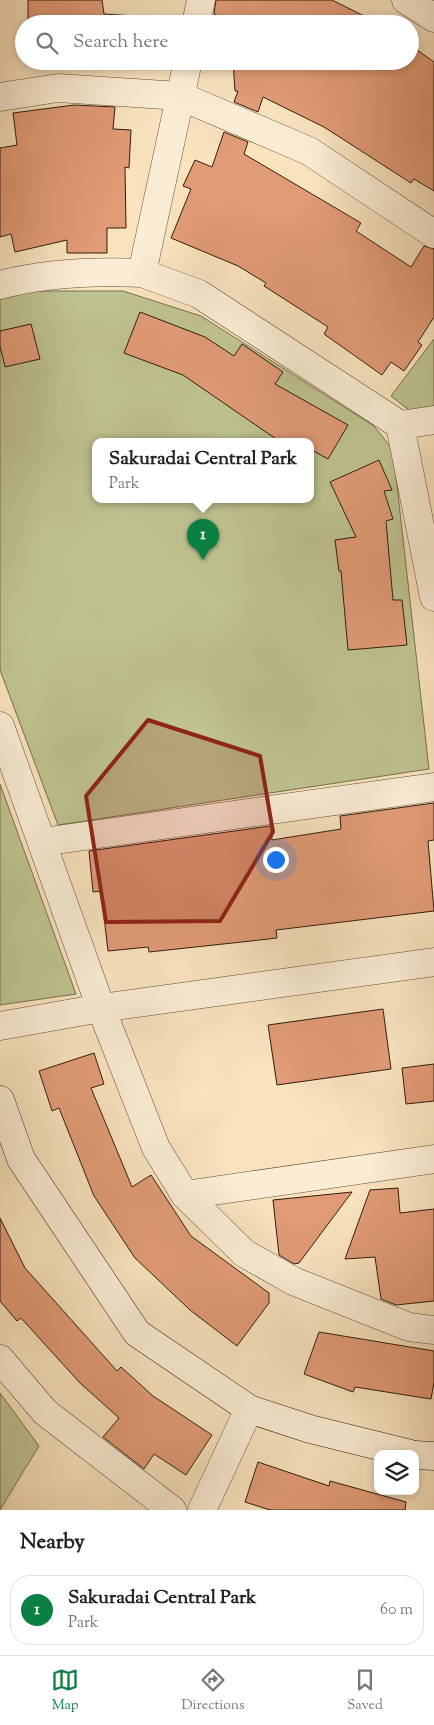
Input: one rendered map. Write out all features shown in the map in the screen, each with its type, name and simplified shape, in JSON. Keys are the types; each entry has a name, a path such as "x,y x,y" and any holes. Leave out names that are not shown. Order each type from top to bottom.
{"street":[{"path":"198,15 200,0"},
{"path":"406,0 434,18"},
{"path":"142,273 186,70"},
{"path":"0,97 58,88 180,96 309,151 434,234"},
{"path":"0,285 39,277 111,272 142,273 199,294 400,425 434,420"},
{"path":"400,425 434,596"},
{"path":"0,726 100,1008 156,1148 185,1195 244,1253 293,1281 410,1327 434,1330"},
{"path":"42,842 434,787"},
{"path":"0,1026 100,1008 434,962"},
{"path":"0,1100 21,1159 137,1333 249,1409 310,1429 394,1450"},
{"path":"185,1195 434,1159"},
{"path":"0,1360 46,1412 172,1510"},
{"path":"202,1510 249,1409"},
{"path":"419,1455 434,1456"}],"highlighted area":[{"path":"148,720 260,756 273,832 220,921 106,922 86,796"}],"green space":[{"path":"28,291 123,291 201,316 374,426 393,450 429,769 58,825 0,670 0,299"},
{"path":"434,339 434,407 409,410 391,396"},
{"path":"0,784 76,994 0,1005"},
{"path":"0,1393 39,1446 0,1510"}],"building":[{"path":"28,0 102,0 104,14 119,15 28,15"},
{"path":"216,0 332,0 362,15 216,15 214,14"},
{"path":"419,51 434,62 434,191 414,179 411,183 324,127 263,97 258,112 234,102 238,91 235,91 234,70 419,70"},
{"path":"74,105 115,107 113,129 131,130 129,168 125,167 126,228 107,228 107,253 67,253 67,240 15,252 11,234 0,237 0,148 17,145 13,113"},
{"path":"224,132 248,142 244,154 361,223 356,231 411,267 424,246 434,249 434,317 418,342 422,345 404,371 391,362 382,375 324,334 328,327 264,286 266,283 238,266 171,238 191,189 183,186 195,160 212,167"},
{"path":"140,312 205,337 234,356 242,344 283,372 275,384 348,425 328,459 314,451 314,438 275,438 183,375 124,353"},
{"path":"31,324 40,359 5,367 0,346 0,331"},
{"path":"379,460 392,490 384,491 393,519 386,521 393,600 402,600 407,645 348,650 341,571 339,571 335,540 356,537 330,482"},
{"path":"434,803 434,840 428,841 434,911 276,930 277,938 149,952 148,947 108,951 101,891 93,892 89,851 271,826 272,840 341,829 340,816"},
{"path":"383,1009 391,1069 277,1085 268,1025"},
{"path":"94,1053 104,1084 91,1088 132,1187 151,1175 191,1236 269,1293 269,1303 237,1346 190,1310 135,1258 94,1196 59,1108 52,1111 39,1071"},
{"path":"434,1064 434,1101 406,1104 402,1068"},
{"path":"398,1188 400,1213 434,1209 434,1301 396,1305 381,1299 375,1257 345,1259 370,1190"},
{"path":"352,1192 299,1263 294,1264 279,1255 273,1200"},
{"path":"0,1218 25,1268 117,1371 121,1367 153,1396 212,1435 186,1475 154,1454 144,1469 103,1437 119,1418 80,1383 21,1318 17,1321 0,1301"},
{"path":"319,1332 434,1351 434,1382 431,1399 355,1387 353,1392 304,1374"},
{"path":"258,1462 329,1486 330,1481 374,1493 374,1495 406,1502 405,1510 270,1510 245,1502"}],"place":[{"name":"Sakuradai Central Park","path":"203,560"}]}
